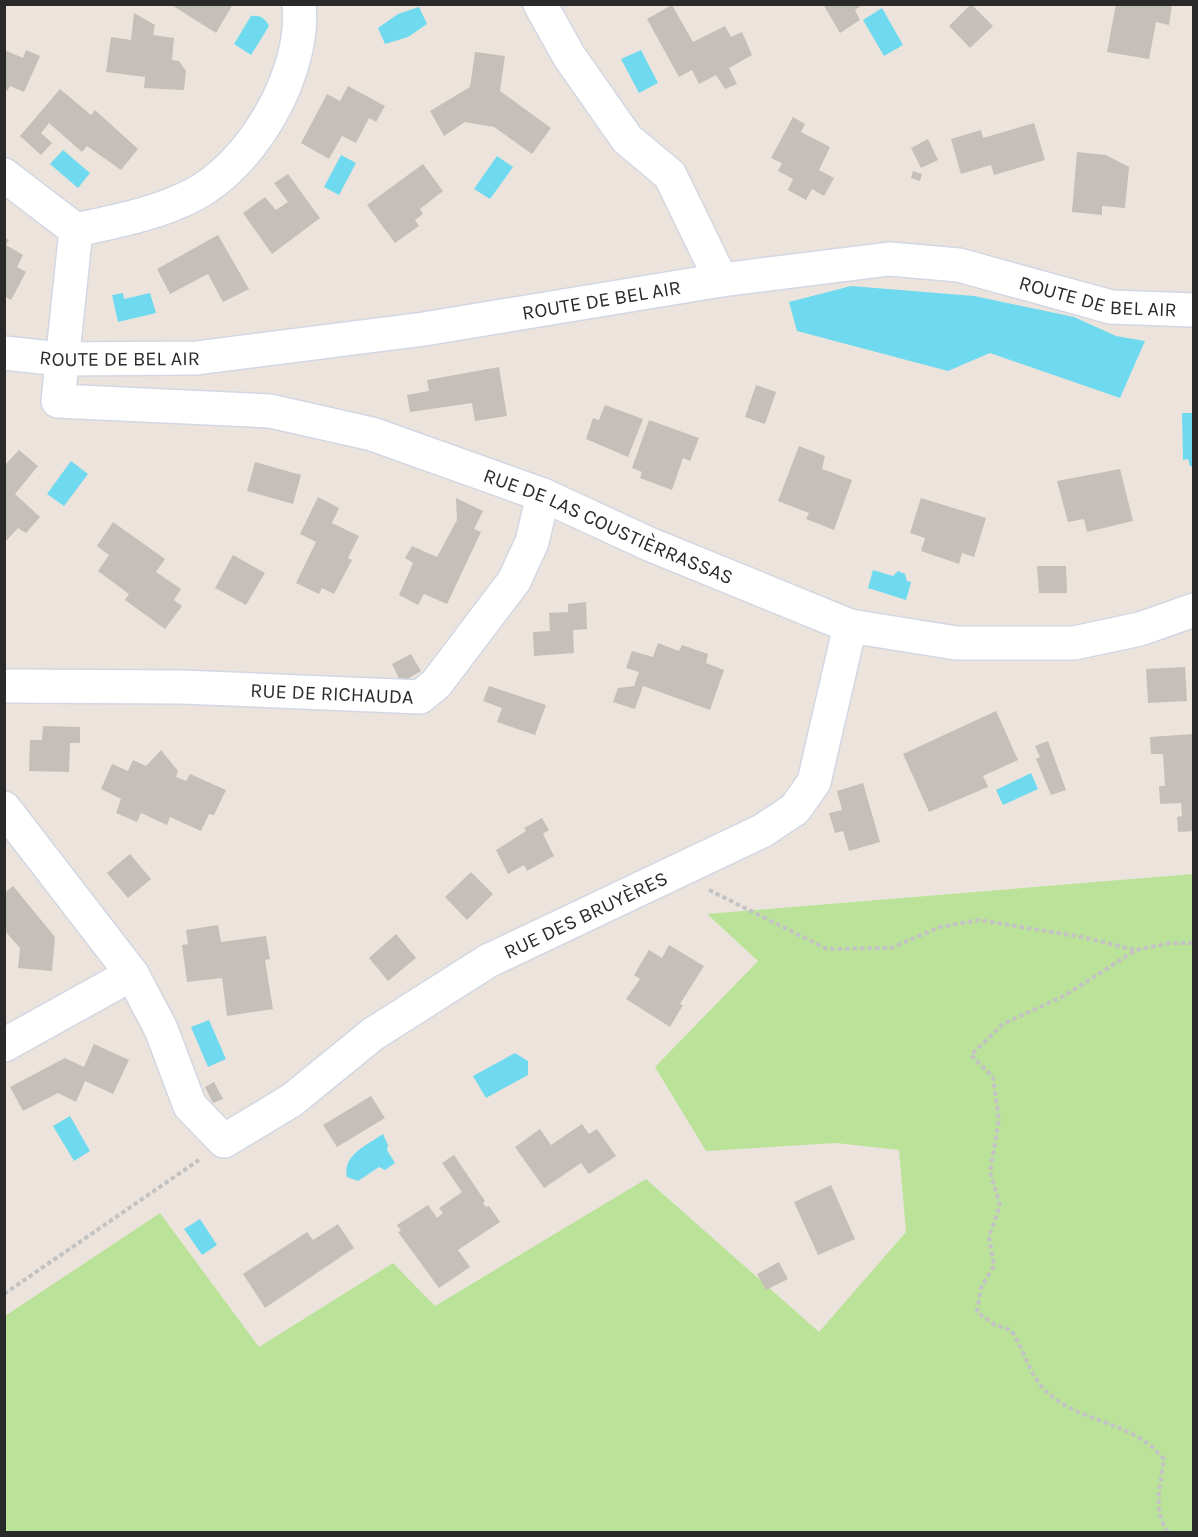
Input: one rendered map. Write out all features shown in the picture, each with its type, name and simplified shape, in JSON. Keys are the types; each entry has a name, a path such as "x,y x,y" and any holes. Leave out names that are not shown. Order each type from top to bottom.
{"street":[{"path":"76,230 153,212 195,194 232,167 260,132 281,94 293,61 300,18 299,4"},
{"path":"540,4 568,56 627,139 670,175 721,280"},
{"path":"4,175 76,230"},
{"path":"61,359 76,230"},
{"name":"ROUTE DE BEL AIR","path":"4,353 61,359 196,358 424,329 721,280 889,259 959,265 1111,307 1156,311 1194,310"},
{"name":"RUE DE LAS COUSTIÈRRASSAS","path":"61,359 58,400 270,411 372,434 543,495 649,543 850,626 957,643 1074,643 1140,629 1194,610"},
{"name":"RUE DE RICHAUDA","path":"4,686 182,687 420,697 436,684 514,581 532,542 543,495"},
{"name":"RUE DES BRUYÈRES","path":"224,1141 292,1100 373,1034 488,962 762,831 795,809 814,782 850,626"},
{"path":"4,808 132,974 161,1029 190,1106 224,1141"},
{"path":"4,1045 132,974"}],"path":[{"path":"701,860 710,891 826,949 891,948 940,927 979,920 1082,937 1136,950"},
{"path":"1168,1533 1157,1506 1164,1459 1147,1442 1077,1413 1048,1393 1029,1370 1019,1343 1011,1330 995,1326 977,1312 981,1288 994,1266 989,1236 1000,1205 990,1172 999,1120 993,1077 971,1055 1003,1024 1064,996 1136,950 1170,943 1194,943"},
{"path":"4,1294 171,1181 224,1141"}],"green space":[{"path":"1193,874 1193,1532 5,1532 5,1316 160,1213 259,1347 393,1263 435,1306 646,1179 819,1332 906,1232 899,1150 836,1143 706,1151 655,1067 758,961 707,914"}],"water":[{"path":"419,7 427,24 408,37 385,44 378,28 398,14"},
{"path":"882,8 903,45 884,56 863,20"},
{"path":"251,16 262,18 269,26 251,55 234,44"},
{"path":"641,50 658,83 639,93 621,59"},
{"path":"63,150 90,173 78,188 50,164"},
{"path":"341,155 356,163 339,195 324,187"},
{"path":"497,156 513,167 490,199 474,189"},
{"path":"851,286 974,296 1074,317 1116,336 1145,341 1120,398 990,353 948,371 797,331 789,302"},
{"path":"123,293 124,299 150,293 156,313 118,322 112,295"},
{"path":"1182,413 1193,413 1193,467 1190,466 1188,459 1183,460"},
{"path":"71,461 88,474 64,506 47,494"},
{"path":"873,570 893,576 898,571 905,574 907,581 911,582 906,600 868,588"},
{"path":"1031,773 1038,789 1003,805 996,790"},
{"path":"209,1020 226,1059 208,1067 191,1027"},
{"path":"515,1053 528,1061 528,1075 486,1098 473,1076"},
{"path":"70,1116 90,1151 74,1161 53,1126"},
{"path":"383,1134 388,1145 387,1150 395,1163 385,1170 379,1167 358,1181 347,1177 348,1163 357,1151"},
{"path":"200,1219 217,1245 202,1255 184,1229"}],"building":[{"path":"170,4 233,4 216,33"},
{"path":"823,4 864,4 855,10 860,20 840,33"},
{"path":"971,4 993,26 970,48 949,26"},
{"path":"1116,4 1172,4 1169,25 1156,22 1149,59 1107,52"},
{"path":"672,5 693,42 725,26 731,37 742,32 752,55 729,68 737,84 725,89 716,75 699,84 692,70 679,77 647,19"},
{"path":"134,13 155,25 153,35 174,38 172,60 179,61 186,71 184,90 144,88 145,77 106,72 111,37 131,40"},
{"path":"4,50 23,58 26,50 40,56 24,92 10,86 7,91 4,89"},
{"path":"475,52 505,56 500,91 551,128 532,154 494,127 465,122 444,136 430,111 470,87"},
{"path":"348,86 385,106 376,122 369,118 356,143 342,136 329,159 301,143 327,94 340,101"},
{"path":"60,89 91,115 95,110 138,149 121,170 87,146 82,152 49,123 41,133 52,143 41,155 20,136"},
{"path":"793,117 805,124 801,132 830,147 819,170 834,178 824,196 812,189 806,200 788,190 793,179 778,171 782,163 771,158"},
{"path":"1034,123 1045,160 994,175 991,165 961,174 951,139 981,130 983,138"},
{"path":"928,139 938,160 921,168 911,148"},
{"path":"1077,152 1106,155 1129,167 1125,208 1102,206 1102,215 1072,212"},
{"path":"423,164 443,191 420,209 423,214 415,220 419,226 395,243 367,205"},
{"path":"913,171 922,174 920,181 911,178"},
{"path":"288,174 320,218 272,254 243,213 265,197 276,210 288,202 274,183"},
{"path":"218,235 249,289 223,302 208,274 170,294 157,269"},
{"path":"4,237 9,240 6,245 23,255 17,267 26,272 11,300 4,296"},
{"path":"499,367 507,416 475,421 472,403 410,412 407,395 429,391 427,380"},
{"path":"756,385 776,392 765,424 745,417"},
{"path":"605,405 643,419 628,457 586,439 593,418 599,420"},
{"path":"649,420 699,438 690,461 683,458 672,490 640,478 642,472 632,468"},
{"path":"799,446 825,456 822,469 852,480 834,530 806,519 809,513 778,501"},
{"path":"19,450 38,466 15,494 40,517 26,533 18,528 4,543 4,466"},
{"path":"255,462 301,475 293,504 247,491"},
{"path":"1120,469 1133,521 1087,532 1084,519 1068,522 1057,481"},
{"path":"318,497 339,508 332,523 359,536 348,558 352,560 334,594 322,588 319,594 296,583 316,542 300,534"},
{"path":"456,498 483,511 474,529 481,532 447,604 424,594 418,605 399,595 413,563 405,558 412,546 437,557 457,520"},
{"path":"921,498 986,518 974,557 962,553 959,564 921,551 925,538 910,533"},
{"path":"113,522 165,559 156,572 181,589 174,600 182,606 165,629 125,600 129,594 98,571 109,555 97,546"},
{"path":"233,555 265,573 246,605 215,588"},
{"path":"1037,566 1066,566 1067,593 1039,593"},
{"path":"586,602 587,629 573,630 574,653 534,656 533,632 550,631 549,613 568,612 568,604"},
{"path":"658,643 679,651 682,645 708,654 706,663 724,670 710,710 643,686 635,709 613,702 618,688 634,686 639,672 626,668 632,651 653,657"},
{"path":"411,654 421,671 401,683 392,664"},
{"path":"1185,667 1187,701 1148,703 1146,669"},
{"path":"489,686 546,705 535,735 497,722 502,708 483,701"},
{"path":"996,711 1018,760 983,776 988,787 929,812 903,754"},
{"path":"43,726 80,727 80,743 70,743 69,772 29,771 30,740 42,740"},
{"path":"1194,734 1194,831 1178,832 1177,817 1182,816 1181,803 1160,804 1159,786 1165,786 1163,754 1151,754 1150,737"},
{"path":"1048,741 1066,790 1051,795 1036,759 1040,757 1035,746"},
{"path":"161,750 178,771 176,777 186,781 190,774 226,790 214,815 209,814 201,831 170,817 167,825 141,813 137,822 116,813 121,799 101,789 112,764 128,771 133,760 146,766"},
{"path":"863,783 880,842 849,851 843,831 835,833 829,813 842,810 837,791"},
{"path":"542,818 549,830 543,834 554,856 527,871 524,865 508,874 496,850 526,831 524,828"},
{"path":"130,854 151,879 128,898 107,873"},
{"path":"471,872 493,894 467,920 445,897"},
{"path":"13,886 55,937 52,971 18,968 20,948 4,930 4,893"},
{"path":"218,925 221,942 266,936 270,959 265,960 273,1009 227,1016 222,978 187,982 182,945 188,944 186,930"},
{"path":"396,934 416,958 388,981 369,958"},
{"path":"669,945 704,966 680,1004 683,1005 670,1027 626,999 640,979 634,975 649,950 662,958"},
{"path":"94,1044 129,1060 113,1094 85,1081 76,1102 58,1093 23,1111 10,1087 65,1058 84,1067"},
{"path":"214,1082 223,1099 213,1103 205,1087"},
{"path":"371,1096 385,1118 337,1147 323,1125"},
{"path":"582,1124 589,1134 597,1129 616,1156 589,1174 581,1163 544,1188 515,1147 540,1129 551,1145"},
{"path":"454,1155 485,1201 483,1203 486,1207 489,1206 500,1222 458,1250 470,1267 439,1288 398,1232 401,1231 397,1225 428,1205 437,1218 443,1213 439,1208 462,1192 442,1163"},
{"path":"831,1185 855,1239 818,1255 794,1202"},
{"path":"338,1224 354,1248 265,1308 243,1274 307,1232 313,1240"},
{"path":"779,1262 788,1279 766,1290 757,1274"}]}
